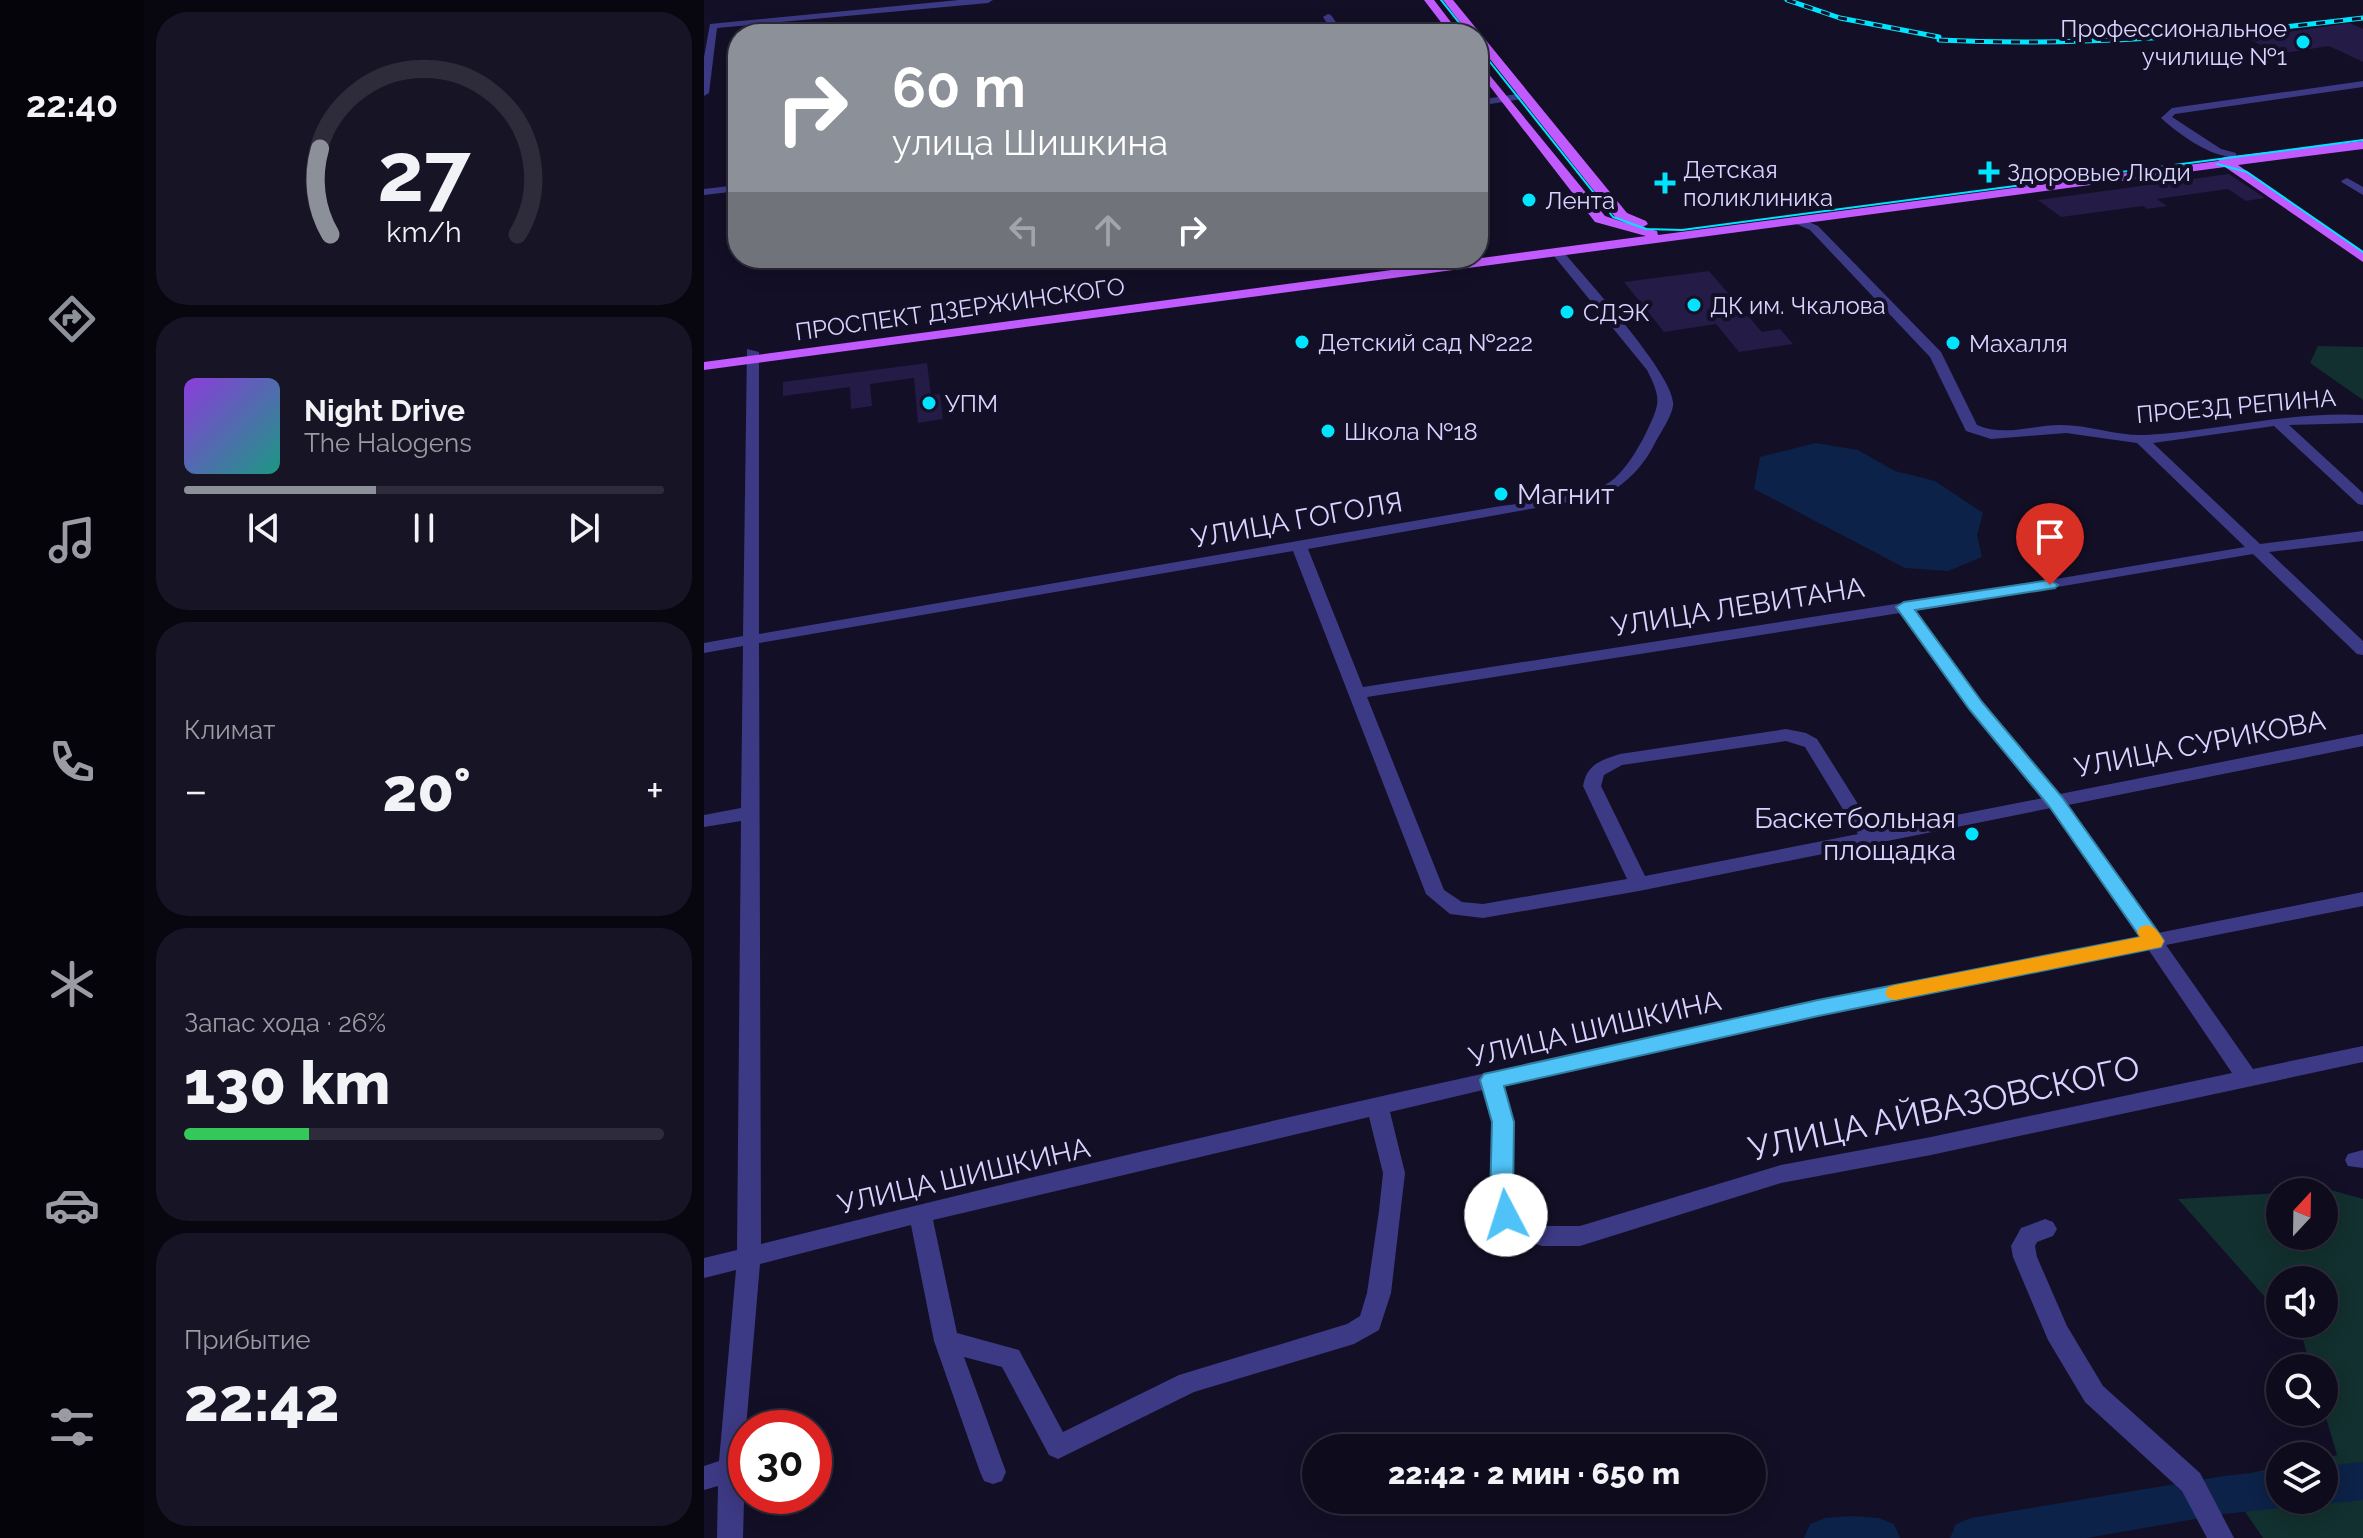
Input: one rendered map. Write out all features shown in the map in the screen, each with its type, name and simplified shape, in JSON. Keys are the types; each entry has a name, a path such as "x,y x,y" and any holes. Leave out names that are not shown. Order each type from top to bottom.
{"main road":[{"path":"1429,0 1447,24"},
{"path":"1448,0 1467,24"},
{"path":"1488,50 1619,226"},
{"path":"1488,76 1600,219 1640,232 1679,232"},
{"name":"ПРОСПЕКТ ДЗЕРЖИНСКОГО","path":"1488,253 1679,232 2363,138"},
{"name":"ПРОСПЕКТ ДЗЕРЖИНСКОГО","path":"1679,232 1798,221 2227,157 2363,145"},
{"path":"2227,157 2255,171 2363,244"},
{"path":"2227,157 2363,258"},
{"path":"1580,245 1599,228 1600,219"},
{"path":"1580,245 1619,226 1643,224 1679,232"},
{"name":"ПРОСПЕКТ ДЗЕРЖИНСКОГО","path":"1488,262 1558,253 1580,245"},
{"name":"ПРОСПЕКТ ДЗЕРЖИНСКОГО","path":"704,366 752,356 1377,268"},
{"name":"ПРОСПЕКТ ДЗЕРЖИНСКОГО","path":"704,358 752,356 1441,268"}],"street":[{"path":"734,24 988,0"},
{"path":"1328,17 1333,24"},
{"path":"704,93 713,26 728,25"},
{"path":"2227,157 2166,118 2172,111 2363,84"},
{"path":"1488,102 1524,96"},
{"path":"2347,181 2363,192"},
{"path":"704,192 728,189"},
{"name":"ПРОЕЗД РЕПИНА","path":"1798,221 1814,228 1936,355 1971,428 1997,437 2056,429 2142,440 2277,421 2363,419"},
{"name":"УЛИЦА ГОГОЛЯ","path":"704,648 1597,493 1615,485 1643,453 1666,406 1665,392 1653,369 1558,253"},
{"path":"736,1410 749,1256 752,356"},
{"path":"2277,421 2363,501"},
{"path":"2142,440 2363,650"},
{"name":"УЛИЦА ЛЕВИТАНА","path":"1357,693 2258,549 2363,536"},
{"path":"1299,546 1357,693"},
{"path":"1904,607 1975,705 2056,801 2247,1078"},
{"name":"УЛИЦА СУРИКОВА","path":"1357,693 1436,894 1457,909 1483,911 1639,884 2363,740"},
{"path":"1639,884 1592,786 1592,774 1597,769 1620,760 1769,737 1800,737 1811,743 1869,836"},
{"path":"704,821 749,813"},
{"name":"УЛИЦА ШИШКИНА","path":"704,1268 920,1213 1378,1109 1491,1080 1818,1008 2363,899"},
{"name":"УЛИЦА АЙВАЗОВСКОГО","path":"1491,1080 1503,1122 1501,1199 1506,1215 1525,1230 1542,1236 1580,1236 1781,1174 1931,1146 2363,1054"},
{"path":"946,1341 1010,1358 1058,1447 1188,1383 1354,1333 1370,1322 1379,1293 1391,1211 1394,1173 1378,1109"},
{"path":"920,1213 946,1341 993,1472"},
{"path":"2045,1229 2029,1235 2023,1246 2025,1257 2064,1344 2094,1394 2191,1482 2216,1528"},
{"path":"704,1478 728,1471"},
{"path":"730,1514 730,1538"}],"green space":[{"path":"2318,346 2363,347 2363,400 2310,363"},
{"path":"2338,1192 2363,1199 2363,1538 2263,1538 2223,1479 2266,1470 2266,1514 2338,1514 2338,1442 2333,1442 2328,1426 2338,1426 2338,1354 2307,1354 2301,1338 2338,1338 2338,1266 2266,1266 2266,1298 2178,1199 2266,1194 2266,1250 2338,1250"}],"water":[{"path":"1816,443 1858,450 1895,471 1935,481 1983,513 1977,535 1982,557 1948,571 1905,568 1754,489 1760,457"}],"building":[{"name":"Профессиональное училище №1","path":"2350,23 2363,29 2363,62 2329,46 2278,54 2247,38"},
{"path":"2229,174 2265,198 2246,201 2228,189 2157,199 2167,206 2147,209 2143,206 2061,217 2038,200"},
{"path":"1709,271 1762,332 1780,329 1793,344 1739,352 1716,324 1664,332 1624,282"},
{"path":"927,363 931,395 940,394 943,419 918,423 914,378 870,384 872,406 851,409 850,387 783,396 783,382"}],"waterway":[{"path":"2338,1484 2363,1481"},
{"path":"1971,1538 2266,1490"},
{"path":"1825,1538 1879,1538"}],"tram line":[{"path":"1441,0 1460,24"},
{"path":"1488,60 1613,217 1646,229 1682,230 2363,140"},
{"path":"2217,164 2247,172 2363,252"}],"railway":[{"path":"1787,0 1840,18 1939,37"},
{"path":"1939,40 2098,41 2257,30 2363,18"}],"slow traffic":[{"path":"1895,993 2154,941 2147,932"}],"place":[{"name":"Профессиональное училище №1","path":"2303,42"},
{"name":"Здоровые Люди","path":"1989,172"},
{"name":"Детская поликлиника","path":"1665,183"},
{"name":"Лента","path":"1529,200"},
{"name":"ДК им. Чкалова","path":"1694,305"},
{"name":"СДЭК","path":"1567,312"},
{"name":"Детский сад №222","path":"1302,342"},
{"name":"Махалля","path":"1953,343"},
{"name":"УПМ","path":"929,403"},
{"name":"Школа №18","path":"1328,431"},
{"name":"Магнит","path":"1501,494"},
{"name":"Баскетбольная площадка","path":"1972,834"}],"route":[{"path":"1506,1215 1501,1199 1503,1122 1491,1080 1818,1008 2154,941 2056,801 1975,705 1904,607 2050,585"}]}
